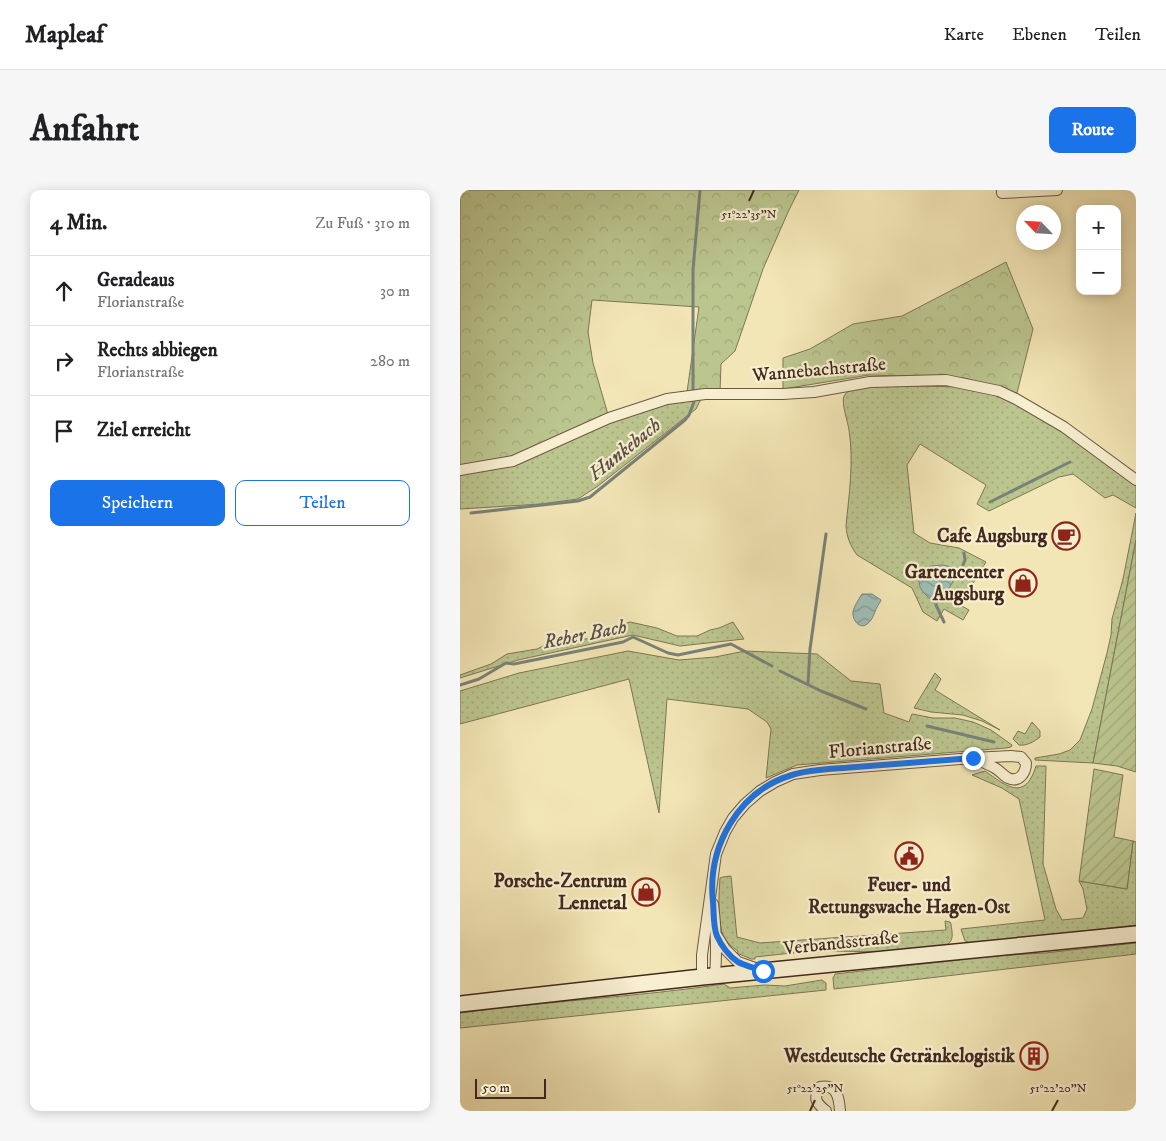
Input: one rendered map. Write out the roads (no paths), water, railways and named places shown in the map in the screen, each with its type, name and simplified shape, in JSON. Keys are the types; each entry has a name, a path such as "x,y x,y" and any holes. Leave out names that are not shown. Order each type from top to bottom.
{"main road":[{"name":"Verbandsstraße","path":"460,1004 709,976 1136,934"}],"street":[{"path":"1002,190 1002,193 1057,190"},
{"name":"Wannebachstraße","path":"460,470 513,460 609,418 667,399 705,394 814,392 870,382 946,380 999,391 1016,398 1064,427 1136,480"},
{"name":"Florianstraße","path":"709,976 702,955 716,854 728,826 745,804 760,791 793,774 820,770 973,758 1021,757 1026,763 1025,771 1015,780 973,758"},
{"name":"Florianstraße","path":"709,976 717,956 711,891"},
{"path":"716,935 725,949 738,962 763,971"},
{"path":"826,1111 816,1100 816,1094 820,1087 826,1086 833,1089 837,1094 840,1111"}],"water":[{"path":"942,565 957,568 954,579 936,605 921,589 919,581 923,569"},
{"path":"862,594 872,594 881,600 871,620 864,626 859,625 855,621 853,615 855,605"}],"waterway":[{"name":"Hunkebach","path":"693,390 693,270 700,190"},
{"name":"Hunkebach","path":"471,513 578,501 590,497 685,420 694,402"},
{"path":"990,502 1070,462"},
{"path":"808,684 810,649 826,534"},
{"path":"963,565 965,560 964,553"},
{"path":"936,605 944,622"},
{"name":"Reher Bach","path":"460,685 479,679 506,663 514,664 623,642 633,637 668,653 678,655 731,644 772,666"},
{"name":"Reher Bach","path":"780,671 821,691 866,709"},
{"name":"Reher Bach","path":"927,726 994,742"}],"place":[{"name":"Cafe Augsburg","path":"1066,536"},
{"name":"Gartencenter Augsburg","path":"1023,583"},
{"name":"Feuer- und Rettungswache Hagen-Ost","path":"909,856"},
{"name":"Porsche-Zentrum Lennetal","path":"646,892"},
{"name":"Westdeutsche Getränkelogistik","path":"1034,1056"}]}
